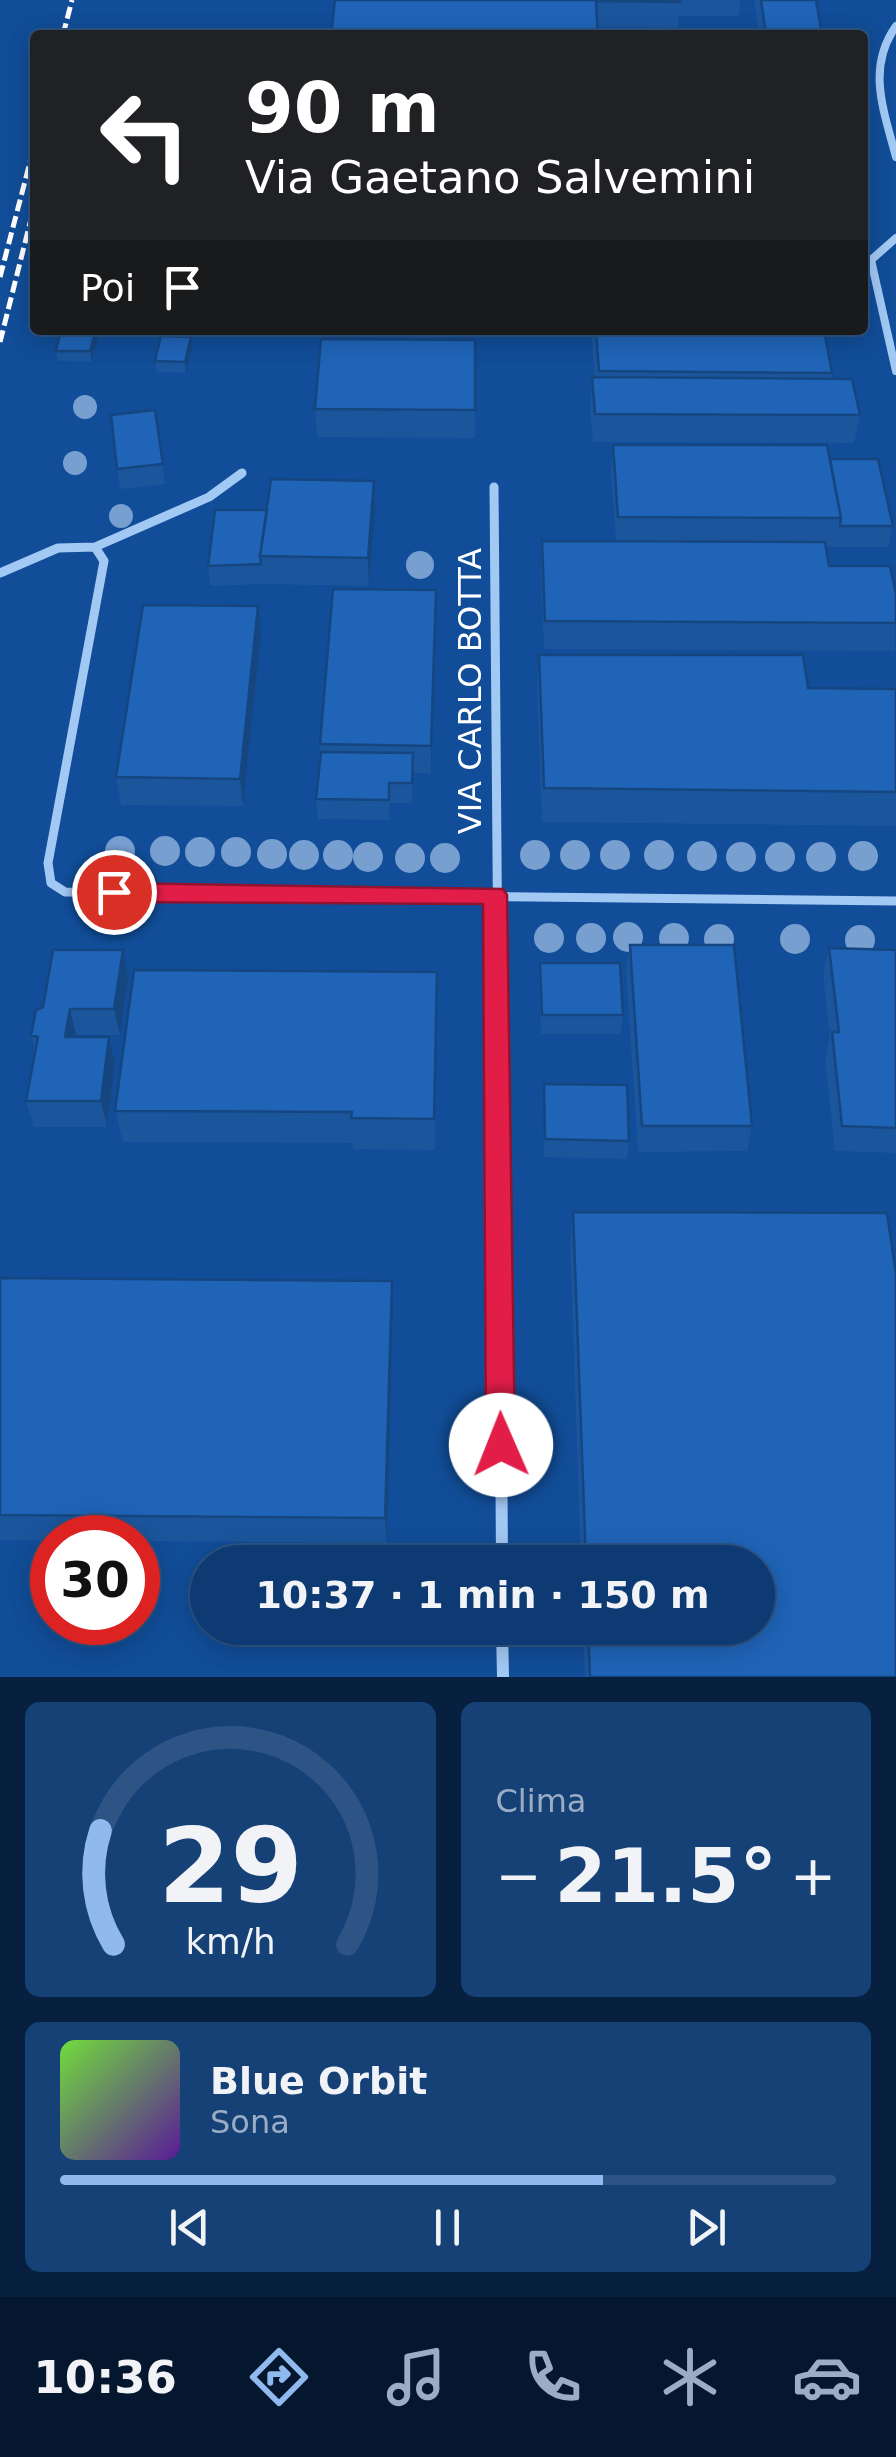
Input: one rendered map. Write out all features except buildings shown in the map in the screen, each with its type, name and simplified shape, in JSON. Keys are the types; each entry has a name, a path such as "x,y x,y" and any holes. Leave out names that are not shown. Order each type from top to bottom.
{"street":[{"path":"896,26 881,45 876,64 896,158"},
{"path":"896,238 871,260 896,371"},
{"path":"0,573 59,547 95,547 209,497 242,473"},
{"name":"VIA CARLO BOTTA","path":"494,487 502,1545"},
{"path":"95,547 104,561 48,874 56,888 76,892 896,901"},
{"path":"502,1645 503,1677"}],"railway":[{"path":"64,30 72,0"},
{"path":"0,277 30,162"},
{"path":"0,342 30,223"}],"route":[{"path":"114,892 495,895 501,1445"}]}
